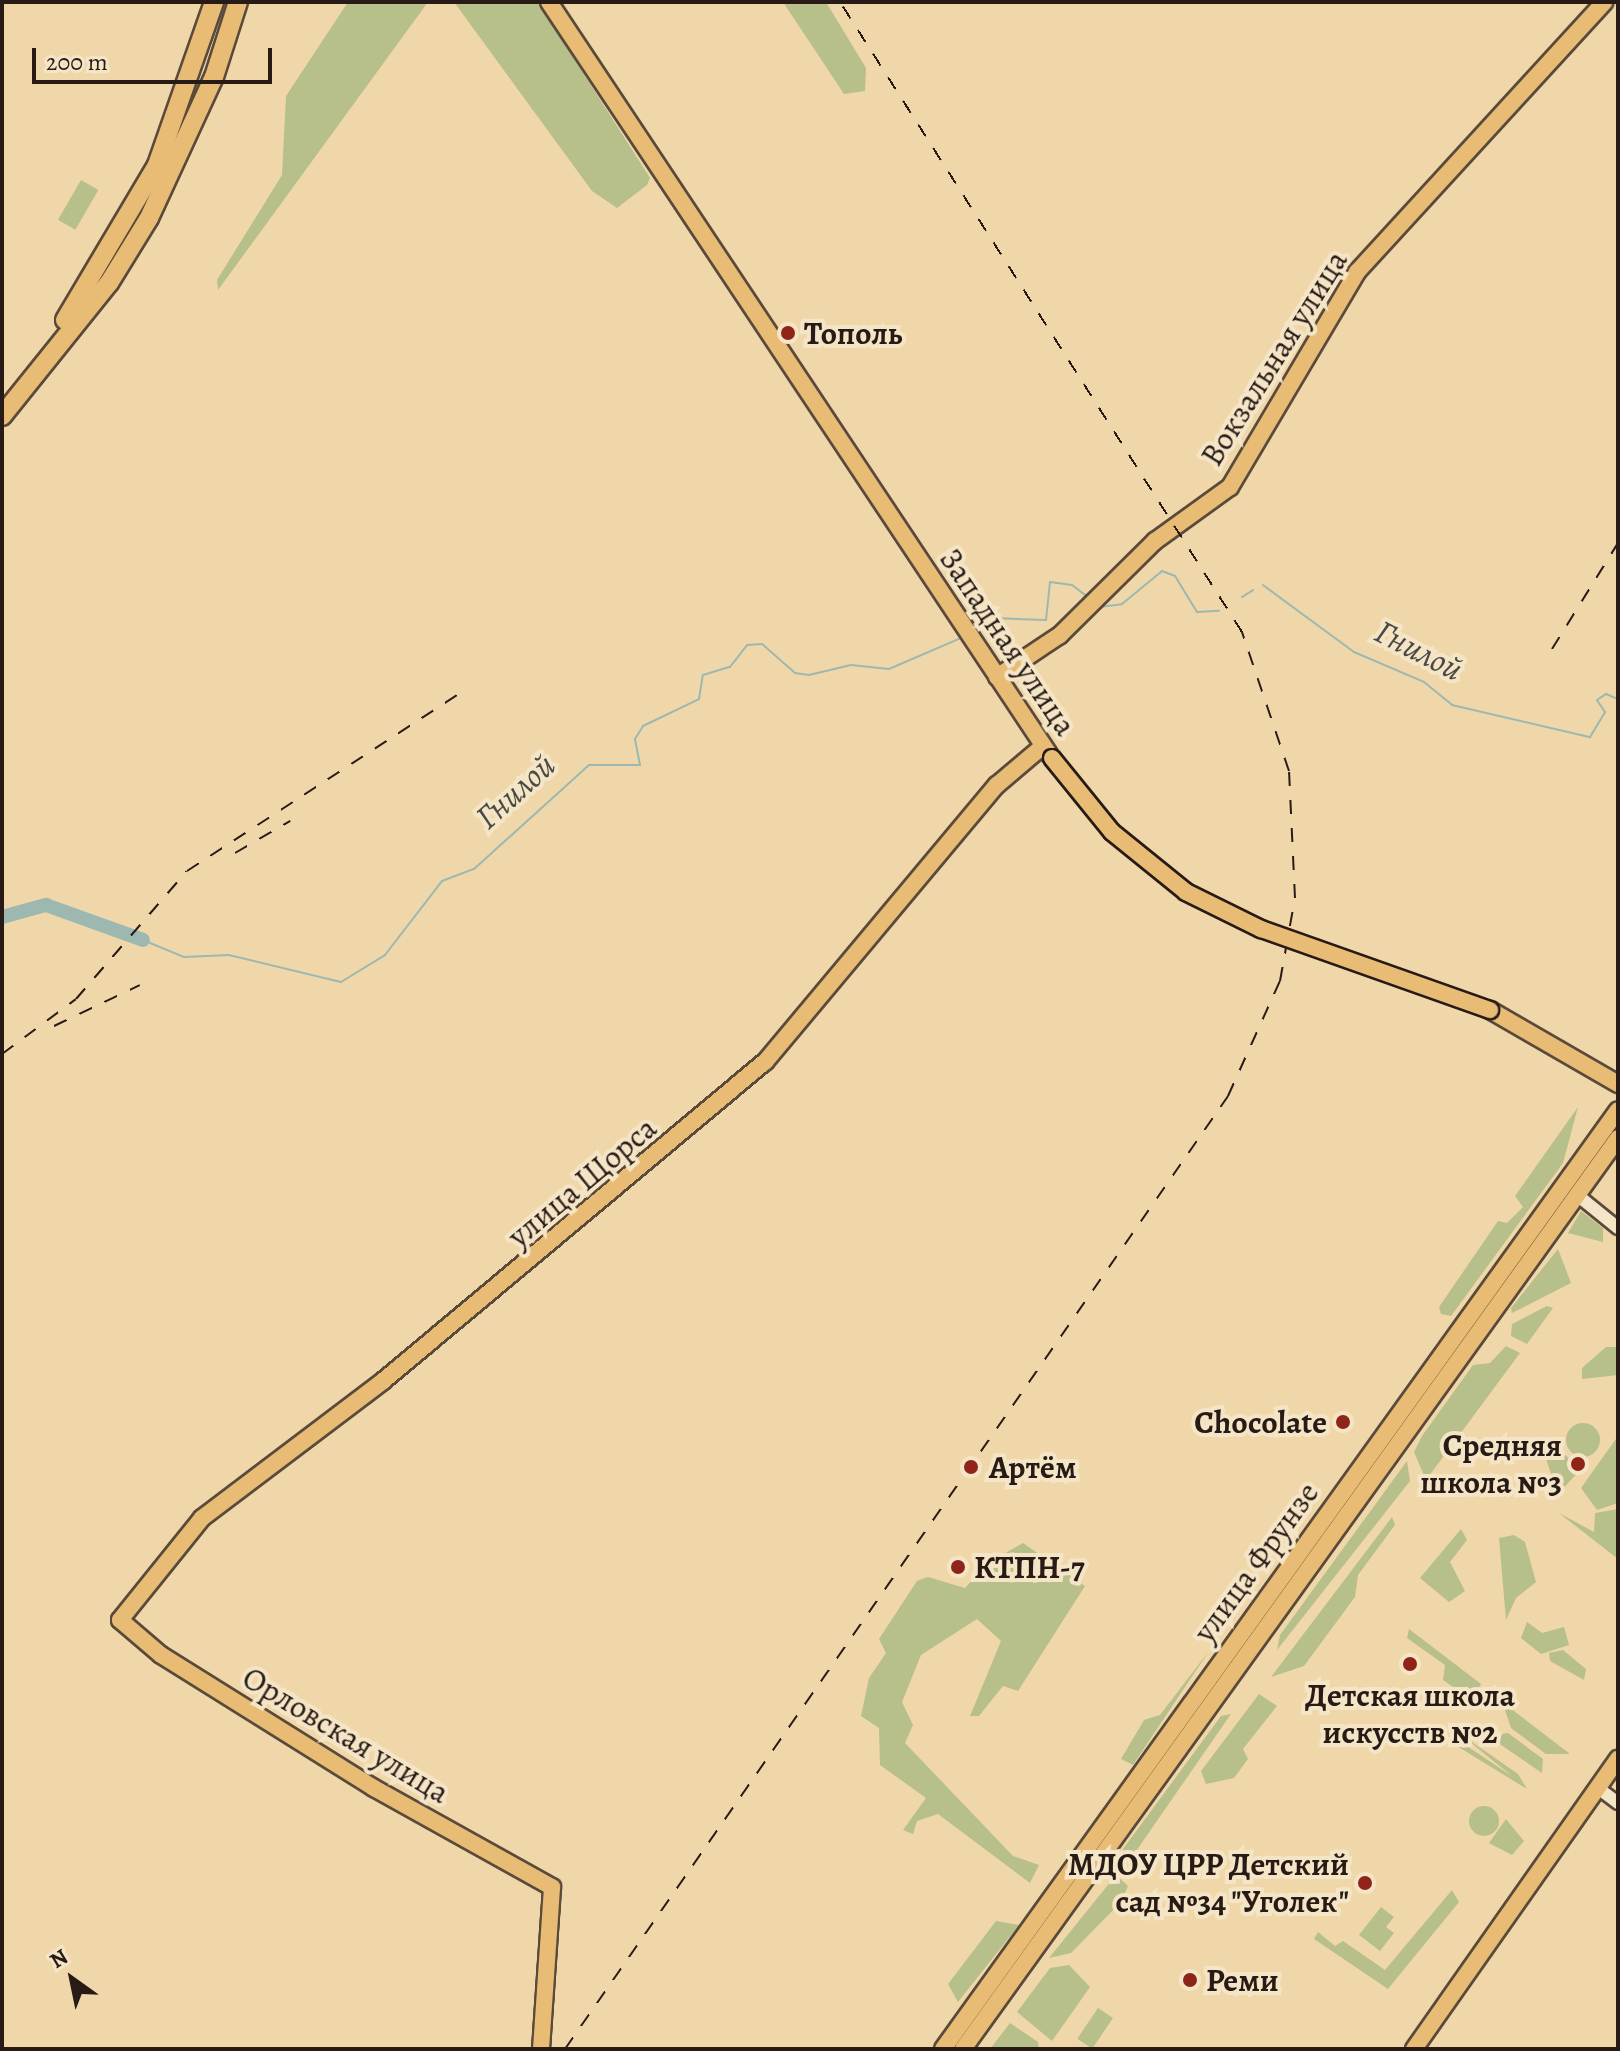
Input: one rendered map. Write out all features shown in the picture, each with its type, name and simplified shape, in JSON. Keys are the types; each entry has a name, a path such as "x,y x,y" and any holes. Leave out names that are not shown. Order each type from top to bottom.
{"highway":[{"path":"2,398 81,299 124,228 157,165 214,2"},
{"path":"2,416 109,283 149,218 214,77 238,2"}],"main road":[{"name":"Западная улица","path":"549,2 1047,752 1112,832 1186,892 1261,929 1490,1010 1618,1084"},
{"name":"Вокзальная улица","path":"997,677 1060,635 1155,541 1230,487 1357,272 1604,2"},
{"name":"улица Щорса","path":"120,1620 202,1518 383,1381 765,1062 997,785 1047,752"},
{"name":"улица Фрунзе","path":"963,2049 1570,1189 1618,1110"},
{"name":"улица Фрунзе","path":"943,2049 1570,1189 1618,1138"},
{"name":"Орловская улица","path":"120,1620 148,1646 323,1757 552,1887 541,2049"},
{"path":"1414,2049 1618,1759"}],"street":[{"path":"1570,1189 1618,1228"},
{"path":"1598,1788 1618,1803"}],"green space":[{"path":"348,2 428,2 218,290 217,280 282,175 286,96"},
{"path":"454,2 538,2 650,178 647,185 617,208 592,191"},
{"path":"783,2 826,2 866,68 865,91 844,94"},
{"path":"81,180 98,190 75,230 58,220"},
{"path":"1578,1107 1563,1163 1451,1316 1441,1314 1439,1307 1498,1221 1507,1223 1523,1207 1515,1196"},
{"path":"1581,1211 1603,1228 1603,1242 1568,1233"},
{"path":"1558,1249 1571,1283 1512,1313 1511,1308"},
{"path":"1547,1306 1553,1308 1527,1344 1511,1336 1512,1324"},
{"path":"1506,1346 1520,1353 1426,1480 1414,1452 1422,1436 1473,1365 1490,1363"},
{"path":"1606,1347 1618,1347 1618,1375 1582,1379 1582,1368"},
{"path":"1583,1423 1595,1428 1600,1440 1595,1452 1583,1457 1571,1452 1566,1440 1571,1428"},
{"path":"1618,1436 1618,1503 1597,1510 1581,1488"},
{"path":"1555,1446 1581,1469 1558,1494 1544,1453"},
{"path":"1407,1461 1410,1481 1277,1650 1280,1635"},
{"path":"1618,1509 1618,1559 1559,1513 1594,1532 1595,1513"},
{"path":"1392,1517 1395,1525 1358,1575 1355,1597 1304,1666 1271,1677"},
{"path":"1461,1529 1467,1540 1450,1562 1465,1591 1449,1602 1420,1578"},
{"path":"1514,1535 1525,1542 1536,1582 1516,1598 1506,1620 1499,1538"},
{"path":"1023,1543 1085,1586 1018,1691 1003,1686 979,1716 970,1716 1001,1641 977,1619 921,1655 902,1702 913,1725 905,1743 1013,1856 1039,1865 1030,1883 938,1814 917,1821 913,1834 903,1830 926,1798 880,1765 879,1728 861,1716 869,1678 886,1653 879,1639 917,1581 928,1577 965,1588 988,1563"},
{"path":"1527,1622 1542,1633 1564,1627 1569,1645 1541,1654 1521,1638"},
{"path":"1409,1629 1481,1684 1472,1700 1443,1680 1445,1665 1407,1638"},
{"path":"1563,1650 1586,1669 1584,1680 1550,1661 1549,1653"},
{"path":"1209,1651 1133,1765 1121,1759 1144,1720 1160,1715"},
{"path":"1259,1694 1277,1706 1243,1749 1248,1759 1234,1778 1206,1784 1201,1771"},
{"path":"1506,1705 1570,1754 1546,1754 1511,1728"},
{"path":"1231,1714 1134,1854 1125,1858 1123,1849 1221,1716"},
{"path":"1459,1733 1518,1774 1527,1789 1452,1743 1455,1738 1513,1777"},
{"path":"1508,1733 1543,1759 1542,1773 1488,1736"},
{"path":"1484,1806 1490,1807 1498,1815 1498,1827 1490,1835 1484,1836 1478,1835 1470,1827 1469,1821 1470,1815 1478,1807"},
{"path":"1506,1819 1524,1841 1512,1855 1489,1843"},
{"path":"1116,1875 1128,1886 1121,1902 1071,1953 1049,1958"},
{"path":"1452,1890 1459,1902 1388,1989 1314,1939 1318,1932 1335,1946 1343,1941 1385,1970"},
{"path":"1381,1907 1394,1917 1386,1927 1394,1933 1380,1951 1359,1935"},
{"path":"996,1921 1019,1925 958,2002 948,1984"},
{"path":"1069,1965 1090,1987 1052,2041 1017,2012 1050,1968"},
{"path":"1098,2008 1113,2018 1092,2049 1077,2039"},
{"path":"1010,2023 1038,2042 1039,2049 990,2049"}],"waterway":[{"name":"Гнилой","path":"1099,607 1122,604 1162,571 1175,576 1197,612 1219,611"},
{"name":"Гнилой","path":"973,630 993,618 1046,620 1050,582 1072,585 1089,598"},
{"name":"Гнилой","path":"1263,585 1354,652 1424,682 1452,705 1590,737 1605,712 1597,700 1606,694 1618,699"},
{"name":"Гнилой","path":"1242,597 1253,590"},
{"name":"Гнилой","path":"143,940 184,957 229,955 341,982 385,955 442,881 474,869 589,765 640,765 635,739 643,726 699,699 703,675 730,667 747,645 762,644 795,673 809,675 851,665 889,669 961,638"},
{"name":"Гнилой","path":"2,917 46,905 143,940"}],"railway":[{"path":"565,2049 1228,1096 1280,981 1295,898 1289,771 1242,632 840,2"},
{"path":"1552,649 1618,543"},
{"path":"2,1054 76,999 187,871 468,688"},
{"path":"235,853 290,821"},
{"path":"54,1026 140,985"}],"place":[{"name":"Тополь","path":"788,333"},
{"name":"Chocolate","path":"1343,1422"},
{"name":"Средняя школа №3","path":"1578,1464"},
{"name":"Артём","path":"971,1467"},
{"name":"КТПН-7","path":"958,1567"},
{"name":"Детская школа искусств №2","path":"1410,1664"},
{"name":"МДОУ ЦРР Детский сад №34 \"Уголек\"","path":"1365,1883"},
{"name":"Реми","path":"1190,1980"}]}
